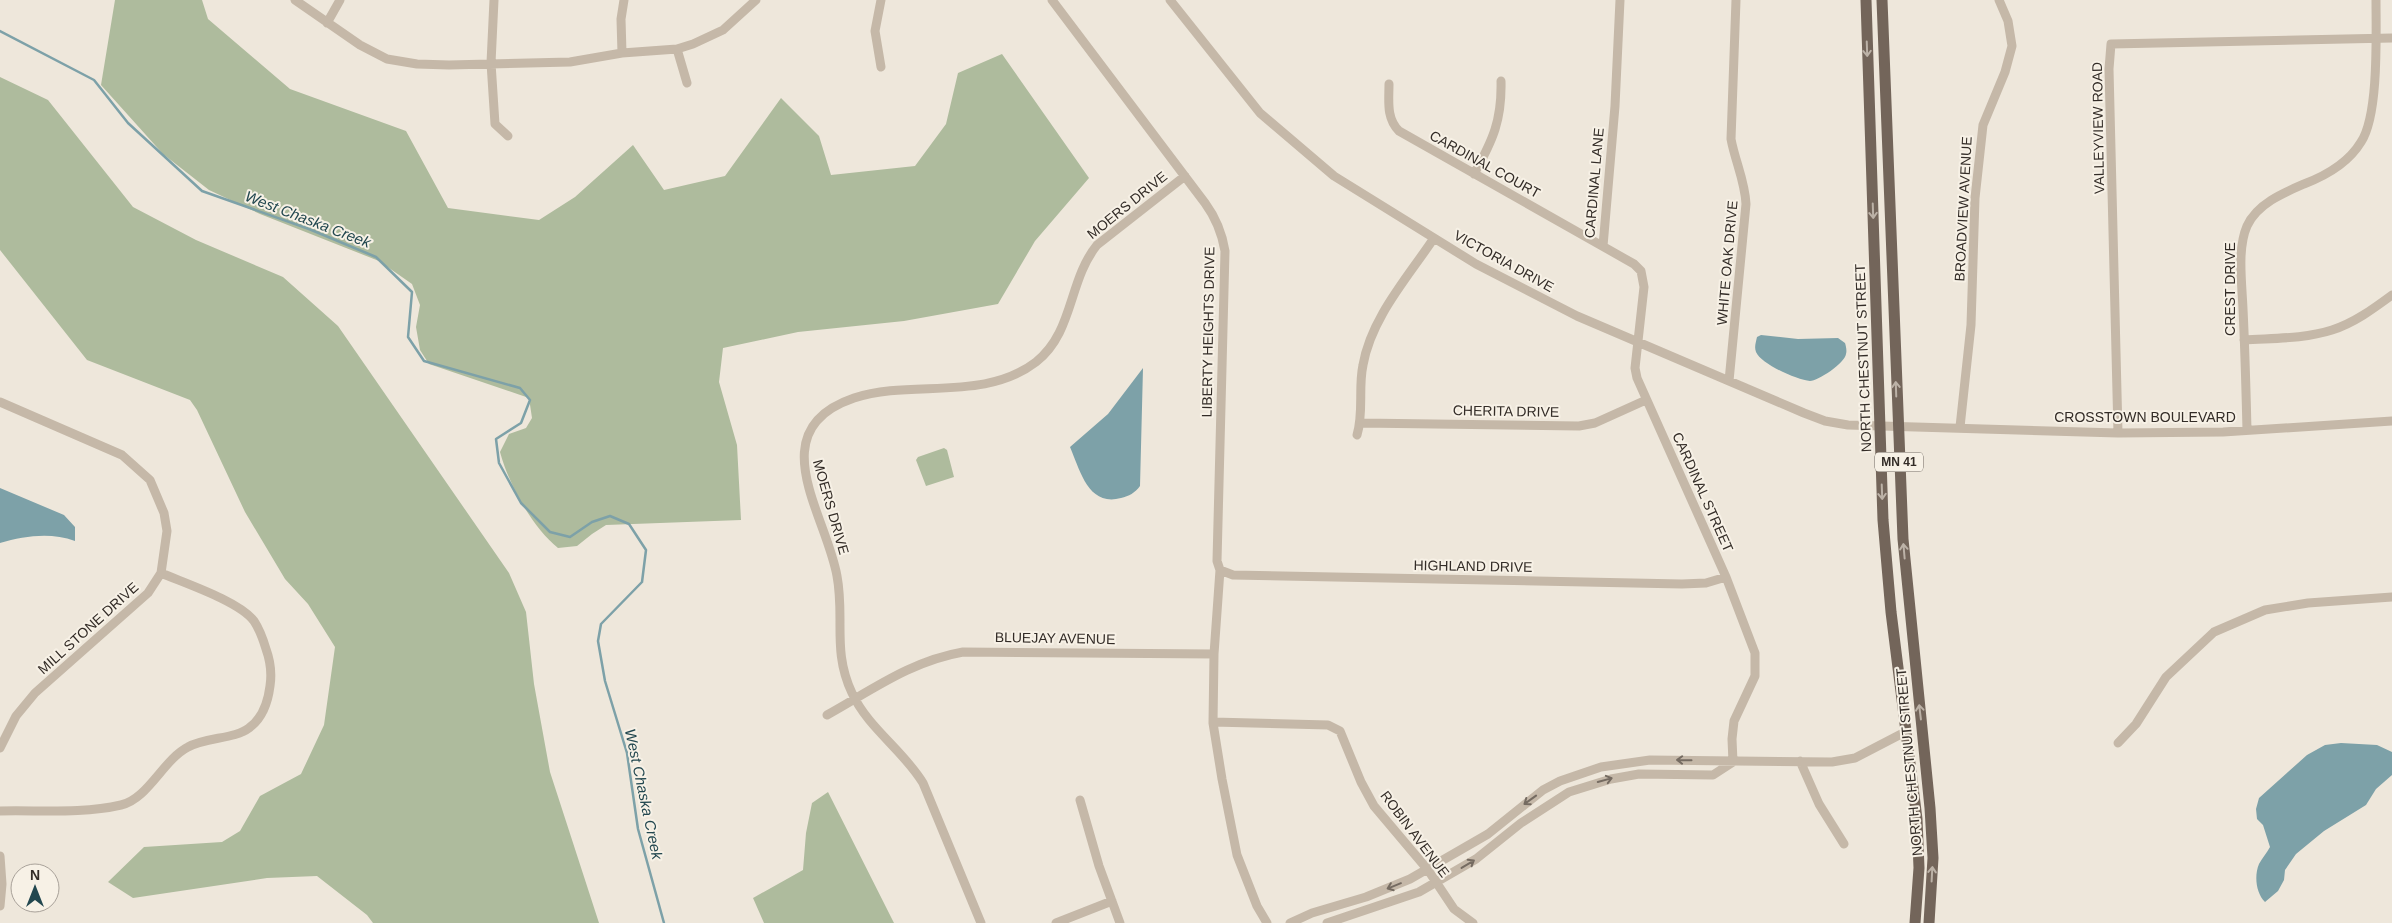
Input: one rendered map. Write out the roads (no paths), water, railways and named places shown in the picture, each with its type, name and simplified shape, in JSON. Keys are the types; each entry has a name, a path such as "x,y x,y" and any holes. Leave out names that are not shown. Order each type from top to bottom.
{"main road":[{"name":"NORTH CHESTNUT STREET","path":"1866,0 1883,520 1891,612 1917,819 1919,858 1915,923"},
{"name":"NORTH CHESTNUT STREET","path":"1882,0 1897,426 1910,620 1930,808 1933,858 1929,923"}],"street":[{"path":"295,0 327,23 386,59 417,64 570,62 622,53 677,49 723,30 756,0"},
{"path":"327,23 340,0"},
{"path":"494,0 491,63 496,124 508,136"},
{"path":"622,53 621,18 624,0"},
{"path":"880,67 875,31 882,0"},
{"name":"LIBERTY HEIGHTS DRIVE","path":"1052,0 1185,176 1212,213 1219,226 1225,251 1217,561 1220,570"},
{"name":"VICTORIA DRIVE","path":"1170,0 1260,114 1334,176 1476,264 1537,296 1638,342 1825,421 1897,426"},
{"name":"WHITE OAK DRIVE","path":"1729,381 1746,204 1745,187 1734,154 1732,138 1736,0"},
{"name":"BROADVIEW AVENUE","path":"1960,428 1971,325 1975,198 1983,124 2005,72 2012,46 2008,21 1999,0"},
{"name":"CREST DRIVE","path":"2248,430 2244,340 2243,236 2248,224 2258,210 2287,191 2322,177 2344,160 2361,142 2368,127 2375,86 2376,0"},
{"name":"CARDINAL LANE","path":"1621,2 1603,246 1634,264 1643,275 1644,287 1638,342"},
{"name":"VALLEYVIEW ROAD","path":"2118,432 2111,44 2392,38"},
{"path":"677,49 687,83"},
{"path":"1474,174 1498,125 1502,104 1501,81"},
{"name":"CARDINAL COURT","path":"1388,84 1389,113 1395,128 1406,136 1603,246"},
{"name":"MOERS DRIVE","path":"980,923 923,783 911,764 867,716 856,699 840,662 837,576 807,481 803,462 805,444 813,424 829,410 867,394 893,390 991,383 1030,366 1050,348 1064,326 1086,258 1097,245 1185,176"},
{"path":"1357,434 1361,423 1363,366 1371,337 1381,318 1434,238"},
{"path":"2244,340 2301,336 2333,330 2361,317 2392,296"},
{"name":"CARDINAL STREET","path":"1638,342 1635,368 1646,400 1726,577 1755,653 1755,676 1734,721 1732,739 1733,762"},
{"name":"CHERITA DRIVE","path":"1361,423 1579,426 1595,422 1646,400"},
{"name":"MILL STONE DRIVE","path":"0,402 122,455 150,480 164,513 167,531 160,573 148,593 35,693 16,716 0,748"},
{"name":"CROSSTOWN BOULEVARD","path":"1897,426 2118,432 2248,430 2392,421"},
{"path":"1220,570 1214,654 1213,722 1237,855 1257,906 1267,923"},
{"name":"HIGHLAND DRIVE","path":"1220,570 1232,575 1682,584 1706,583 1726,577"},
{"path":"0,811 78,810 123,805 140,794 170,759 189,746 248,730 259,718 268,700 271,680 269,659 262,635 253,620 240,608 160,573"},
{"path":"2118,743 2136,724 2166,678 2214,632 2265,610 2308,603 2392,597"},
{"name":"BLUEJAY AVENUE","path":"827,715 906,669 934,658 962,652 1214,654"},
{"name":"ROBIN AVENUE","path":"1213,722 1328,725 1336,728 1346,744 1361,782 1374,806 1428,870 1454,909 1473,923"},
{"path":"1290,923 1312,913 1366,897 1428,870 1488,834 1543,790 1601,767 1634,761 1832,762 1855,758 1907,731"},
{"path":"1800,761 1819,804 1844,844"},
{"path":"1327,923 1419,892 1476,859 1522,823 1569,792 1611,778 1639,774 1712,775 1733,762"},
{"path":"1080,800 1087,830 1120,923"},
{"path":"0,856 2,884 0,906"},
{"path":"1056,923 1112,901"}],"water":[{"path":"1761,335 1798,339 1838,338 1845,343 1846,353 1841,362 1825,375 1810,381 1804,380 1780,371 1759,357 1755,346 1757,337"},
{"path":"1143,368 1140,486 1134,492 1124,497 1110,499 1101,497 1093,492 1082,476 1070,447 1108,414"},
{"path":"0,488 64,515 75,527 75,541 66,538 38,536 0,543"},
{"path":"2341,743 2377,745 2392,752 2392,775 2376,789 2366,805 2324,831 2296,854 2285,870 2284,880 2278,891 2265,902 2258,889 2257,874 2259,864 2270,847 2263,825 2257,819 2256,809 2259,798 2307,755 2325,745"}],"waterway":[{"name":"West Chaska Creek","path":"0,31 94,80 128,123 202,191 309,229 376,257 412,292 408,337 424,361 520,388 530,400 521,423 496,439 499,463 521,503 550,532 570,537 592,522 610,516 629,524 646,550 642,582 601,624 598,641 605,681 627,753 638,829 664,923"}]}
